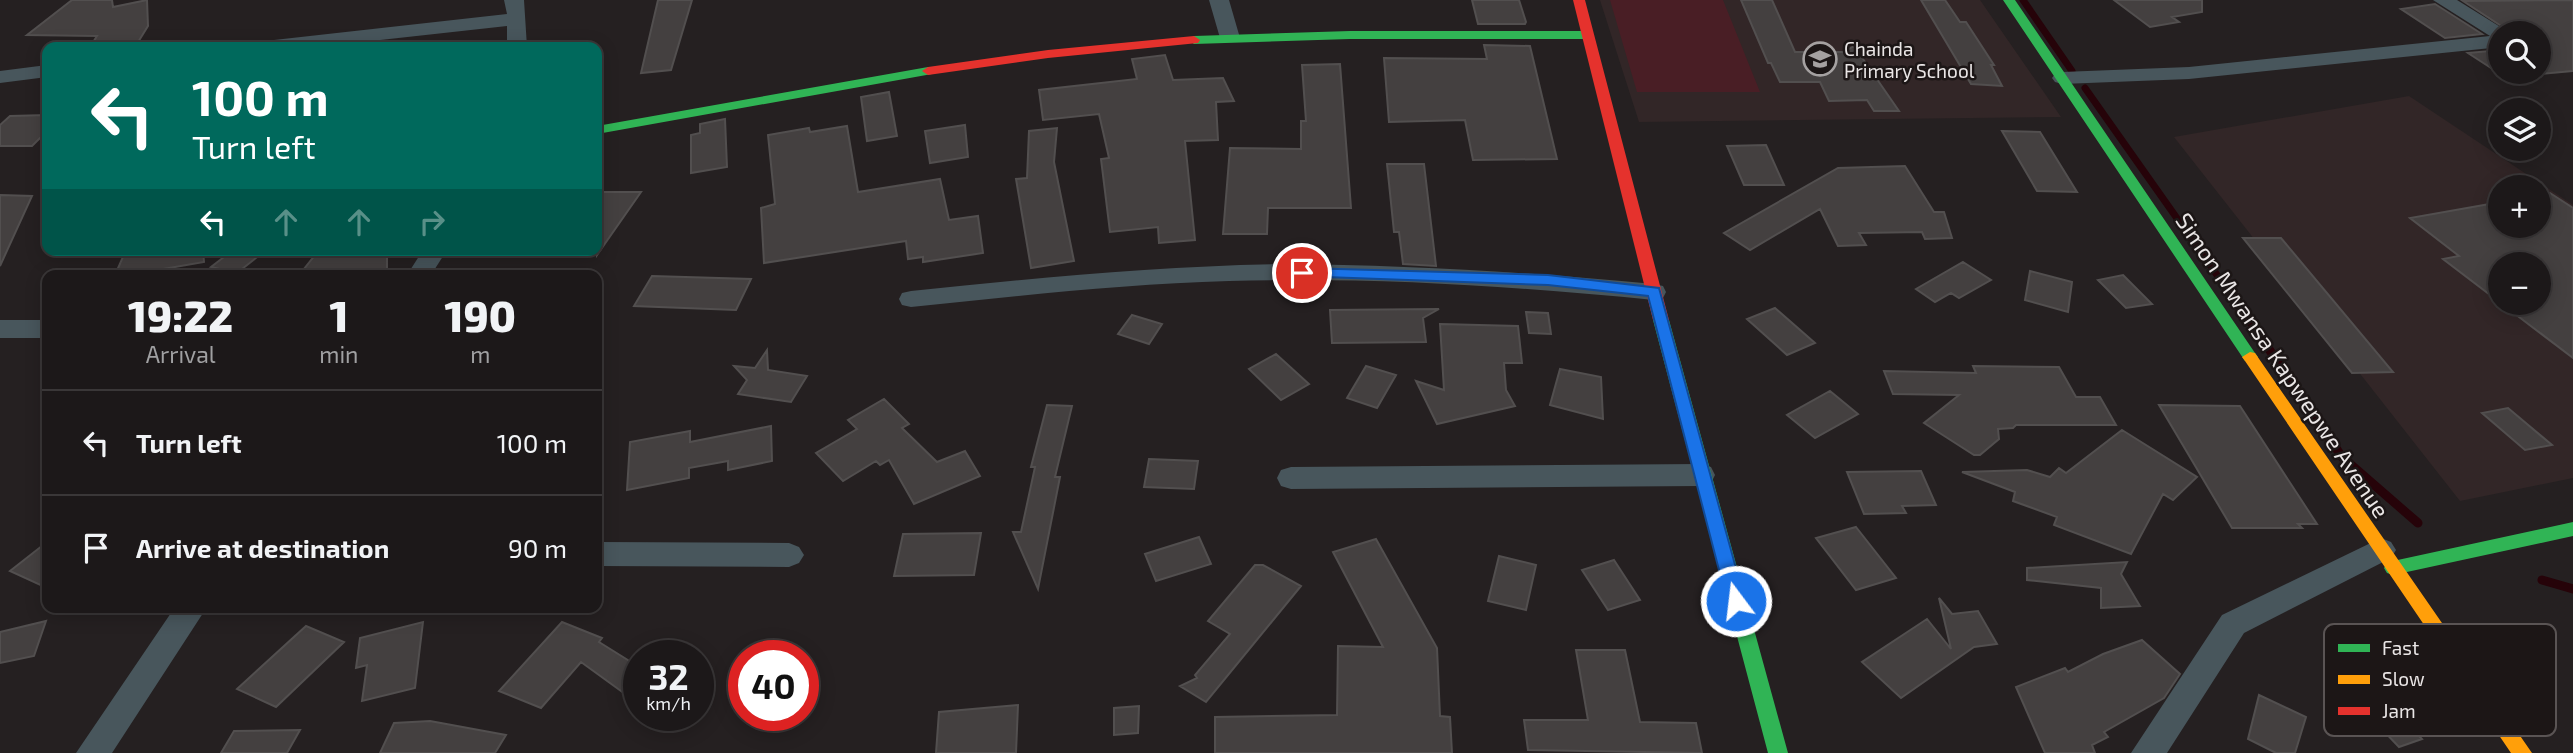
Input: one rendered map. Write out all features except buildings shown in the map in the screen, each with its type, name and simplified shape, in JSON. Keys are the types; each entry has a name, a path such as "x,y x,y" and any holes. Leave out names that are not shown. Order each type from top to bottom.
{"street":[{"path":"1219,0 1230,38"},
{"path":"1579,0 1701,475 1778,753"},
{"name":"Simon Mwansa Kapwepwe Avenue","path":"2009,0 2432,624"},
{"path":"2443,0 2488,26"},
{"path":"299,42 516,10 517,42"},
{"path":"602,129 956,64 1115,46 1230,38 1588,35"},
{"path":"2062,78 2189,73 2488,42"},
{"path":"0,77 42,72"},
{"path":"911,299 1128,279 1241,273 1548,280 1654,292"},
{"path":"0,329 42,329"},
{"path":"1291,478 1701,475"},
{"path":"2147,753 2233,624 2387,559 2573,529"},
{"path":"602,554 789,555"},
{"path":"93,753 188,613"},
{"name":"Simon Mwansa Kapwepwe Avenue","path":"2510,736 2522,753"}],"shaded area":[{"name":"Chainda Primary School","path":"1600,0 1980,0 2061,117 1639,122"},
{"path":"1610,0 1723,0 1760,92 1637,92"},
{"path":"2409,96 2488,149 2488,161 2507,161 2528,175 2488,175 2488,238 2551,238 2551,190 2573,205 2573,478 2460,501 2174,137"}],"waterway":[{"path":"2023,0 2072,71"},
{"path":"2085,88 2253,326"},
{"path":"2252,324 2342,457 2418,523"},
{"path":"2542,580 2573,589"}],"traffic: fast":[{"path":"2009,0 2250,357"},
{"path":"1194,40 1350,35 1588,35"},
{"path":"602,129 928,71"},
{"path":"1661,320 1778,753"},
{"path":"2393,568 2573,529"}],"traffic: slow":[{"path":"2250,357 2433,624"},
{"path":"2510,736 2522,753"}],"traffic: jam":[{"path":"1579,0 1661,320"},
{"path":"928,71 1048,54 1194,40"}],"place":[{"name":"Chainda Primary School","path":"1820,59"}],"route":[{"path":"1302,273 1548,280 1654,292 1736,601"}]}
